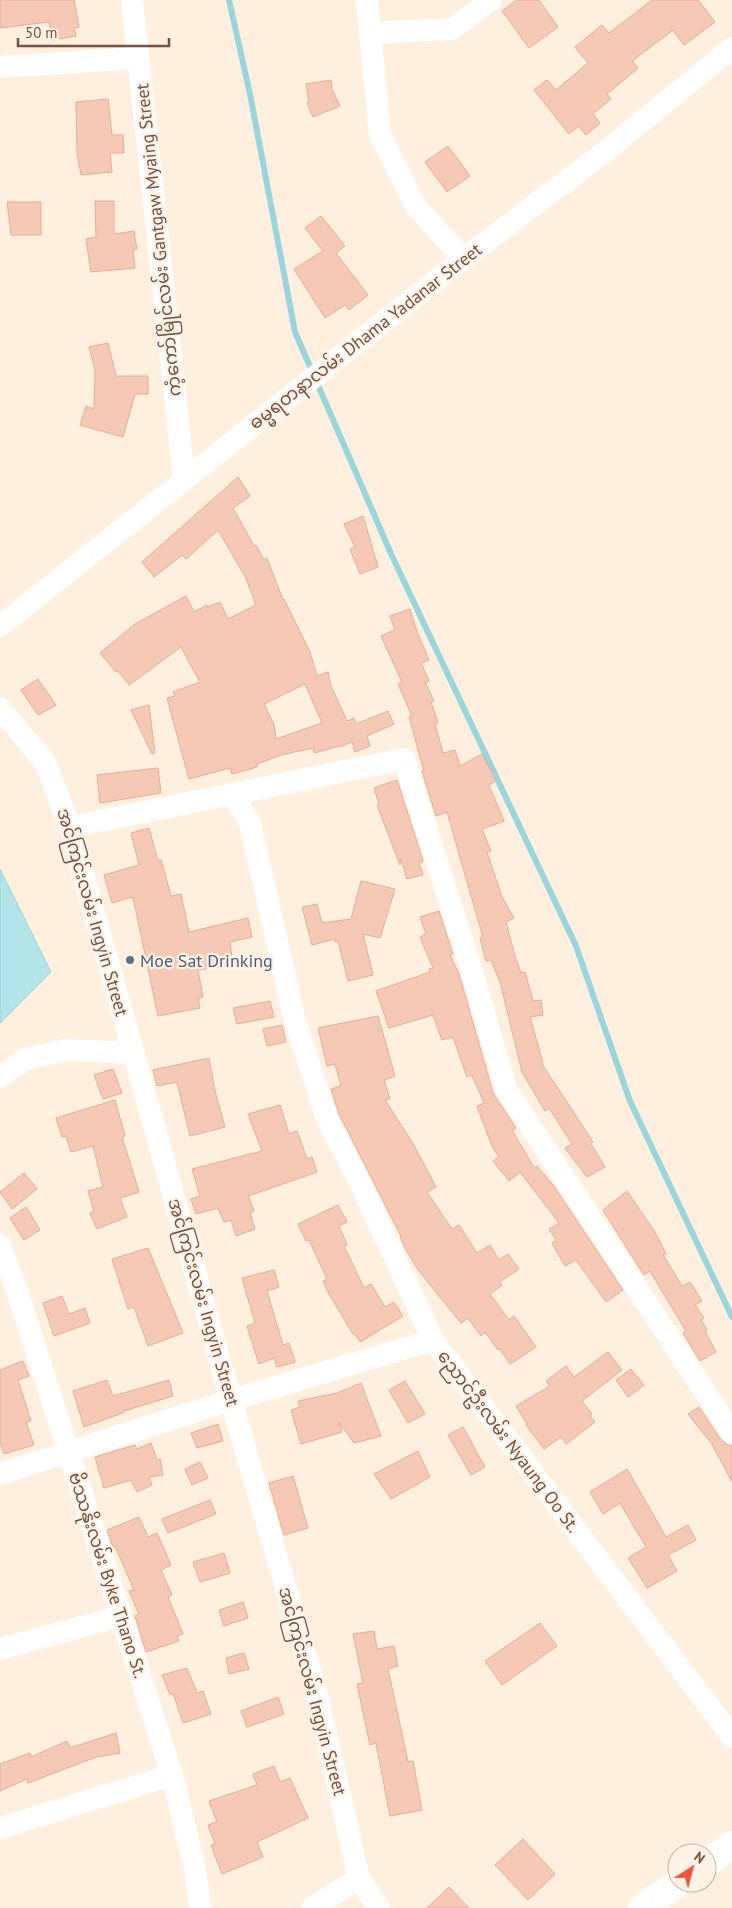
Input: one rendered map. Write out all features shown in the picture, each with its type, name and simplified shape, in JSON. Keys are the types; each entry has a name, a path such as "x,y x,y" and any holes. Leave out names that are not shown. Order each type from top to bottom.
{"street":[{"name":"ကံ့ကော်မြိုင်လမ်း Gantgaw Myaing Street","path":"132,0 184,479"},
{"path":"367,0 380,135 415,205 463,259"},
{"path":"371,33 452,29 491,0"},
{"name":"ဓမ္မရတနာလမ်း Dhama Yadanar Street","path":"0,626 463,259 602,154 732,48"},
{"path":"0,67 138,58"},
{"name":"အင်ကြင်းလမ်း Ingyin Street","path":"0,708 45,762 70,827 231,1400 316,1691 359,1878 379,1908"},
{"path":"70,827 404,759 471,968 506,1089 732,1433"},
{"path":"233,794 250,823 294,1017 327,1119 361,1185 433,1340"},
{"path":"0,1077 26,1059 66,1050 134,1053"},
{"name":"ဗိဿနိုးလမ်း Byke Thano St.","path":"0,1245 17,1291 172,1775 195,1868 200,1908"},
{"name":"ညောင်ဦးလမ်း Nyaung Oo St.","path":"0,1474 231,1400 433,1340 732,1737"},
{"path":"0,1649 121,1616"},
{"path":"0,1828 172,1775"},
{"path":"717,1856 732,1845"},
{"path":"312,1908 359,1878"},
{"path":"642,1908 667,1891"}],"water":[{"path":"0,869 51,972 0,1023"}],"building":[{"path":"0,0 74,0 79,27 74,28 76,36 53,40 49,22 0,28"},
{"path":"517,0 539,0 558,27 529,48 502,11"},
{"path":"652,0 698,0 715,22 684,45 673,30 632,61 638,68 607,94 611,99 593,114 600,123 586,135 579,126 569,134 534,90 547,80 556,90 588,63 575,47 602,25 609,33"},
{"path":"331,80 332,89 340,106 313,117 307,103 309,102 306,84"},
{"path":"108,99 112,135 123,135 124,153 110,153 112,172 81,175 77,153 76,102"},
{"path":"448,146 470,176 447,192 425,162"},
{"path":"95,201 114,201 114,234 134,231 137,249 133,250 135,268 91,272 86,239 96,237"},
{"path":"7,202 41,202 41,235 11,235"},
{"path":"321,216 345,246 336,253 368,295 349,310 345,305 325,318 294,269 323,251 305,228"},
{"path":"108,343 116,376 148,376 148,394 135,394 123,437 80,425 86,406 94,409 95,370 89,347"},
{"path":"238,477 250,496 233,508 254,546 256,545 264,560 267,558 283,600 310,652 317,676 328,672 331,686 347,721 354,718 356,724 388,711 394,724 367,736 370,746 355,752 352,742 314,753 313,748 281,755 257,764 257,767 232,774 230,768 189,779 167,698 175,696 173,692 200,682 181,647 129,685 100,653 135,624 186,596 194,612 207,605 208,607 220,602 228,619 256,605 246,578 218,530 186,559 182,555 154,577 142,562","holes":["305,684 322,723 276,739 274,725 264,704"]},
{"path":"363,516 378,567 360,574 350,549 355,547 344,524"},
{"path":"410,609 429,660 421,663 429,681 425,682 434,701 431,702 438,723 435,724 443,753 455,750 460,766 482,754 496,781 489,785 504,821 482,829 491,851 487,852 502,897 514,918 506,922 521,973 525,972 533,1001 541,1000 543,1015 530,1017 542,1064 593,1142 591,1144 605,1167 587,1177 565,1148 572,1144 549,1108 545,1111 522,1072 500,982 491,960 486,961 480,938 483,937 447,812 436,816 422,771 424,771 409,717 412,716 398,684 402,682 381,636 395,630 390,616"},
{"path":"38,679 56,705 38,715 21,690"},
{"path":"149,705 155,753 152,754 131,710"},
{"path":"158,768 161,793 100,803 97,775"},
{"path":"397,780 423,861 419,863 423,875 407,879 401,859 400,865 377,805 379,804 374,788"},
{"path":"149,828 158,861 161,860 171,896 181,894 189,932 248,918 252,937 230,942 233,965 198,970 203,997 198,999 200,1008 158,1016 133,897 112,903 104,875 139,865 131,833"},
{"path":"361,881 395,889 380,938 363,934 373,975 348,981 338,941 335,942 335,939 312,945 302,907 317,904 322,923 351,919"},
{"path":"439,911 453,954 450,955 459,974 493,1093 516,1128 512,1130 534,1168 537,1166 553,1185 623,1290 606,1302 576,1260 565,1266 552,1243 556,1240 549,1229 559,1223 520,1172 509,1181 493,1161 499,1157 492,1146 477,1106 484,1103 472,1075 467,1077 453,1037 442,1040 433,1015 389,1028 376,991 430,972 429,969 433,968 420,937 426,934 420,917"},
{"path":"270,1001 274,1017 237,1024 233,1008"},
{"path":"378,1016 395,1076 384,1080 390,1099 385,1100 412,1142 436,1187 427,1192 452,1229 459,1225 477,1253 490,1245 499,1260 508,1254 519,1269 500,1282 502,1285 490,1294 509,1320 514,1316 536,1347 510,1364 485,1332 481,1336 468,1318 461,1323 419,1271 406,1250 401,1236 339,1114 331,1089 341,1086 335,1064 327,1066 318,1028"},
{"path":"282,1025 286,1042 267,1046 263,1029"},
{"path":"209,1058 215,1091 225,1127 190,1136 177,1082 157,1086 153,1070"},
{"path":"113,1069 122,1093 103,1099 94,1075"},
{"path":"115,1100 125,1136 122,1137 139,1192 120,1198 127,1217 97,1229 90,1213 94,1211 88,1191 103,1187 93,1146 71,1152 66,1136 62,1137 56,1118"},
{"path":"280,1105 289,1134 297,1131 307,1159 312,1157 317,1172 248,1196 254,1211 250,1213 255,1229 236,1236 231,1220 224,1222 218,1208 196,1214 191,1199 200,1196 192,1169 262,1151 248,1114"},
{"path":"24,1173 37,1189 12,1209 0,1192"},
{"path":"627,1191 655,1232 666,1254 663,1255 682,1286 690,1282 702,1301 695,1305 704,1318 701,1320 716,1352 700,1361 683,1333 686,1331 650,1271 644,1275 603,1210"},
{"path":"338,1205 347,1222 339,1226 347,1245 344,1246 364,1288 371,1284 385,1307 394,1302 403,1316 360,1342 353,1334 329,1294 323,1281 327,1279 309,1240 306,1241 298,1224"},
{"path":"26,1207 40,1230 24,1240 10,1218"},
{"path":"148,1248 183,1333 148,1346 134,1307 128,1309 112,1259"},
{"path":"274,1270 279,1287 267,1291 283,1345 289,1343 295,1362 277,1367 274,1358 259,1364 247,1326 255,1323 242,1278"},
{"path":"62,1296 69,1314 85,1308 90,1323 54,1336 43,1303"},
{"path":"608,1352 622,1370 582,1401 592,1414 590,1416 595,1422 566,1444 561,1437 544,1449 526,1425 516,1406 550,1386 546,1381 566,1366 574,1377"},
{"path":"23,1361 29,1376 18,1380 31,1421 26,1422 34,1445 4,1454 0,1442 0,1370"},
{"path":"631,1369 644,1385 628,1397 616,1380"},
{"path":"107,1380 113,1396 169,1380 173,1396 124,1411 84,1427 73,1391"},
{"path":"405,1381 425,1414 408,1423 389,1390"},
{"path":"361,1383 381,1436 354,1443 339,1422 342,1432 301,1444 291,1410 300,1407 298,1401 337,1393"},
{"path":"699,1407 721,1440 732,1446 732,1482 712,1444 688,1414"},
{"path":"218,1424 223,1441 197,1448 191,1433"},
{"path":"463,1427 485,1467 471,1475 448,1435"},
{"path":"151,1443 157,1460 160,1459 163,1475 149,1477 152,1485 137,1492 131,1480 104,1488 95,1457 135,1445 137,1449"},
{"path":"418,1451 430,1477 391,1499 374,1474"},
{"path":"200,1462 208,1478 192,1485 185,1469"},
{"path":"627,1469 666,1537 688,1525 696,1540 668,1555 677,1571 647,1588 628,1558 646,1547 620,1503 603,1514 590,1492"},
{"path":"293,1476 308,1528 284,1535 269,1483"},
{"path":"210,1500 216,1514 168,1533 162,1519"},
{"path":"139,1517 148,1537 157,1533 171,1565 161,1570 172,1595 168,1597 183,1634 177,1636 179,1641 146,1652 135,1616 139,1614 129,1591 134,1590 115,1546 113,1547 107,1530"},
{"path":"224,1553 230,1573 200,1582 193,1562"},
{"path":"243,1602 248,1618 224,1626 219,1610"},
{"path":"540,1623 557,1646 502,1685 485,1661"},
{"path":"374,1631 377,1649 394,1646 398,1666 388,1669 408,1762 413,1761 422,1810 390,1816 376,1743 370,1745 357,1684 363,1683 353,1634"},
{"path":"244,1653 249,1669 229,1674 226,1658"},
{"path":"187,1668 197,1693 203,1691 211,1714 183,1723 173,1693 170,1695 162,1675"},
{"path":"278,1697 284,1714 247,1727 241,1711"},
{"path":"116,1733 120,1753 96,1757 28,1783 27,1779 0,1791 0,1764 30,1753 31,1757 67,1741 70,1748"},
{"path":"274,1766 280,1782 290,1778 308,1818 257,1842 263,1857 222,1874 211,1845 215,1844 208,1825 217,1822 209,1801 257,1785 253,1774"},
{"path":"523,1839 555,1874 528,1900 495,1865"},
{"path":"449,1887 469,1908 427,1908"}],"waterway":[{"path":"229,0 250,94 295,332 392,556 576,946 630,1101 732,1317"}],"place":[{"name":"Moe Sat Drinking","path":"130,960"}]}
